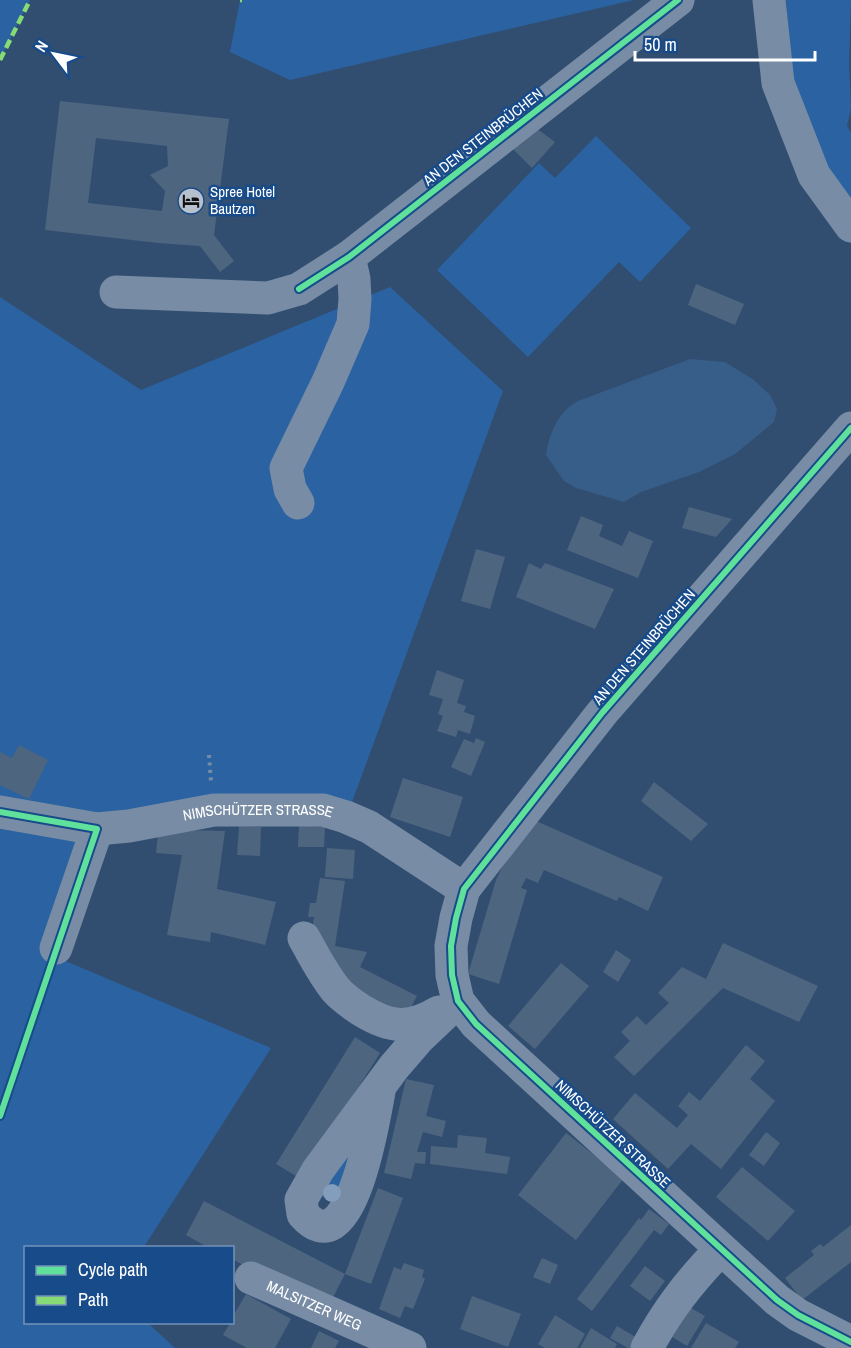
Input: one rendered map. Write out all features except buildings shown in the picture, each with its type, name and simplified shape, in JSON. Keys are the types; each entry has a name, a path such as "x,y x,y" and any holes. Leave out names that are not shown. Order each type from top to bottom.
{"street":[{"name":"AN DEN STEINBRÜCHEN","path":"116,292 268,298 299,289 349,257 678,0"},
{"path":"769,0 778,83 814,175 851,226"},
{"path":"298,503 290,489 286,468 328,382 353,324 354,279 349,257"},
{"name":"AN DEN STEINBRÜCHEN","path":"464,889 602,713 851,428"},
{"name":"NIMSCHÜTZER STRASSE","path":"0,812 97,829 129,826 214,810 323,810 369,827 464,889 451,946 452,975 458,1001 476,1024 777,1300 798,1315 851,1342"},
{"path":"56,948 97,829"},
{"path":"304,938 323,973 337,992 372,1017 395,1026 420,1023 458,1001"},
{"path":"380,1086 419,1038 458,1001"},
{"path":"647,1348 661,1321 689,1282 721,1249"},
{"name":"MALSITZER WEG","path":"251,1278 411,1348"}],"shaded area":[{"path":"0,0 30,0 0,60"},
{"path":"240,0 634,0 290,80 230,52"},
{"path":"786,0 851,0 849,64 851,108 847,126 851,133 851,211 821,170 792,81"},
{"path":"596,136 691,228 640,282 619,262 528,357 437,270 539,163 555,178"},
{"path":"390,287 503,391 348,813 97,829 56,957 271,1048 145,1246 24,1246 24,1324 149,1324 175,1348 0,1348 0,297 141,390"},
{"path":"690,359 725,362 754,380 770,395 777,409 774,422 735,454 699,472 641,492 624,502 576,488 564,481 546,455 552,431 560,417 571,405"},
{"path":"355,1140 335,1203 313,1192"}],"marked path":[{"path":"0,60 30,0"}],"cycle path":[{"path":"299,289 349,257 678,0"},
{"path":"851,428 602,713 464,889 451,946 452,975 458,1001 476,1024 777,1300 798,1315 851,1342"},
{"path":"0,812 97,829 0,1116"}],"place":[{"name":"Spree Hotel Bautzen","path":"191,201"}]}
